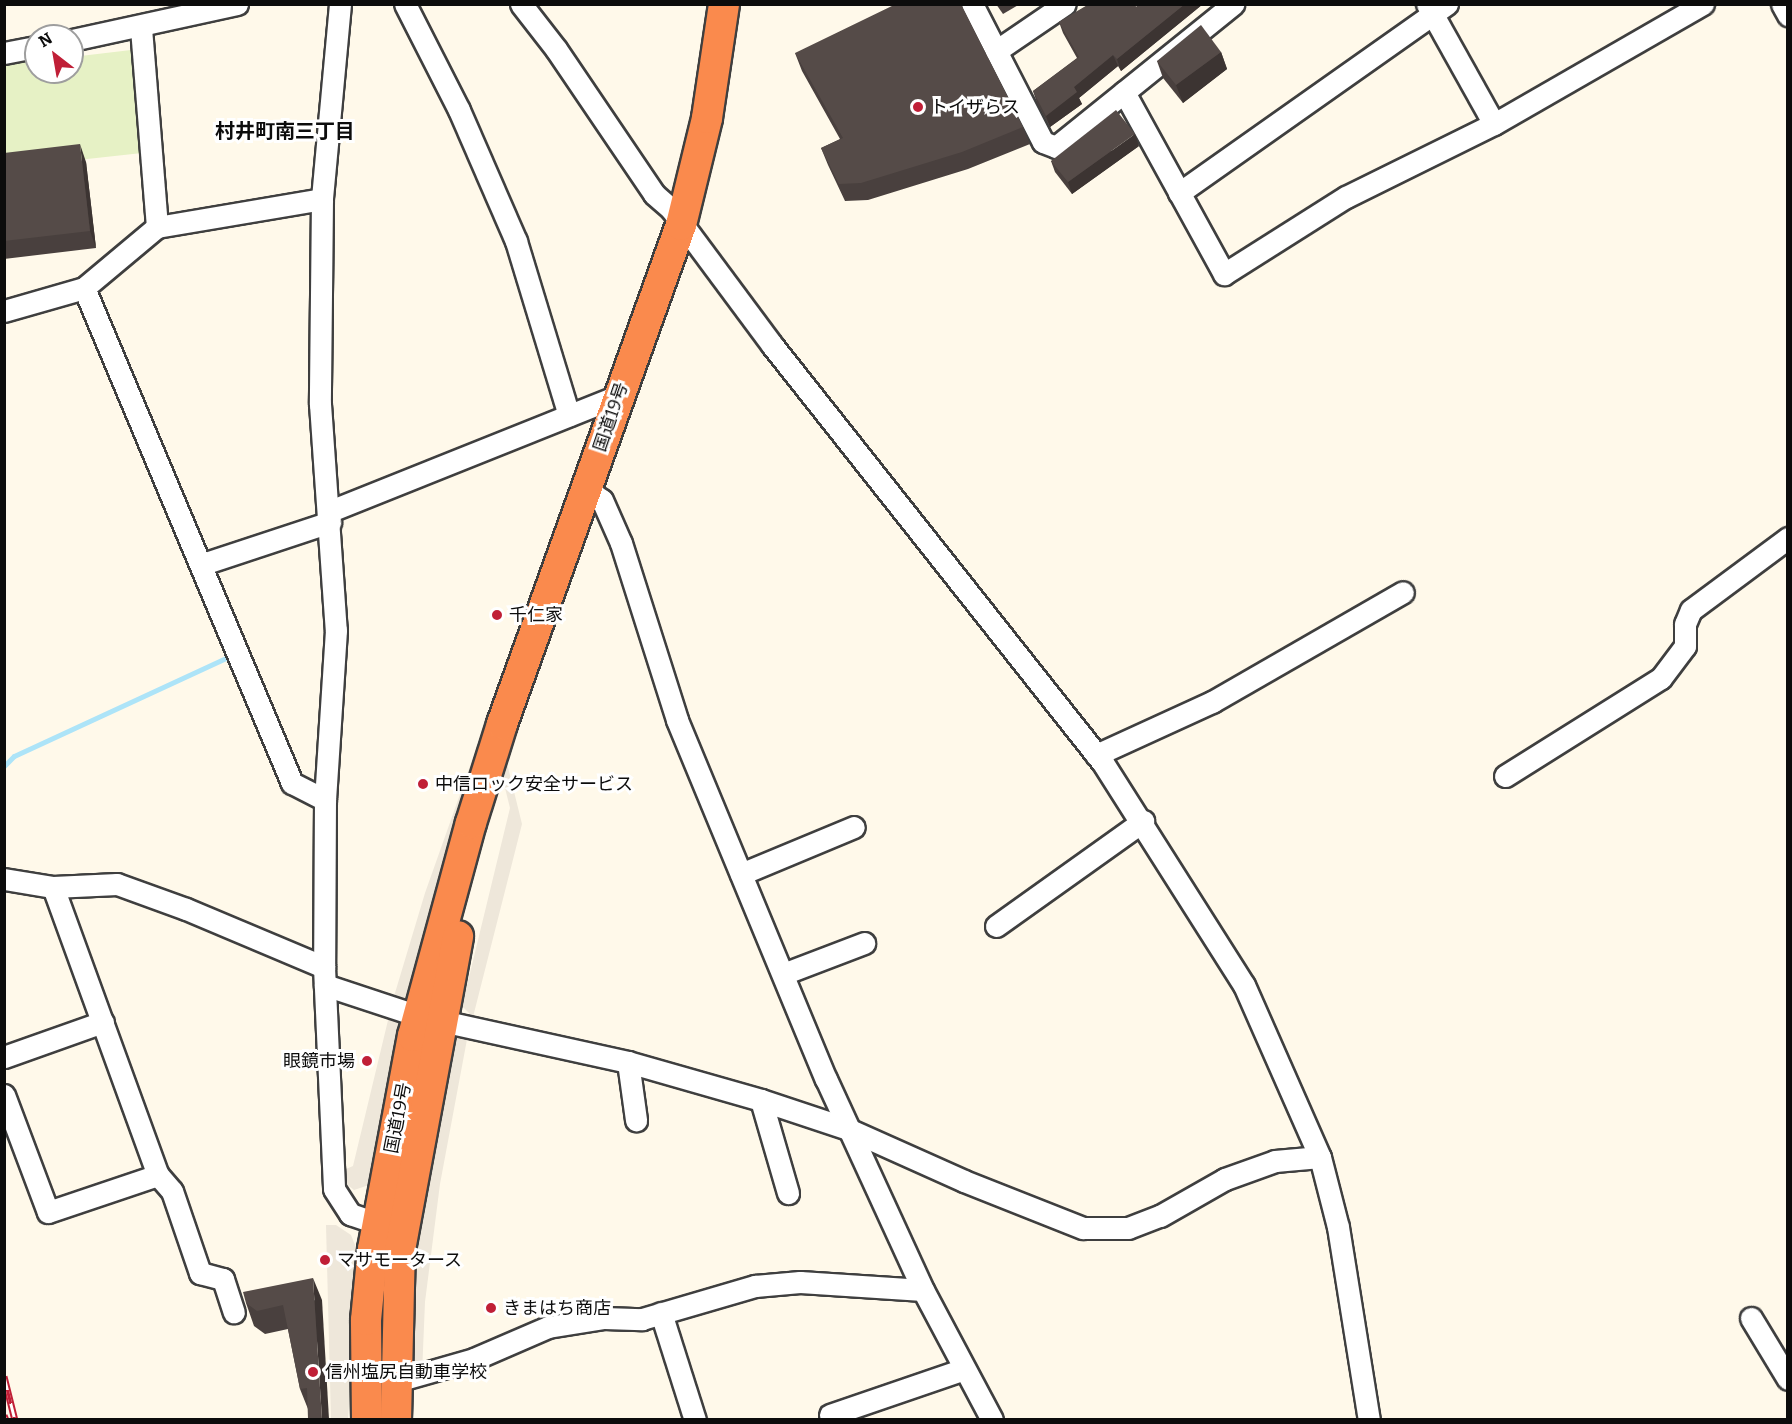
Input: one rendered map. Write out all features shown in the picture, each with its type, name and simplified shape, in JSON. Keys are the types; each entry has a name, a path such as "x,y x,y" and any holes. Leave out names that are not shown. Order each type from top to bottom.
{"highway":[{"name":"国道19号","path":"367,1419 366,1320 391,1228 431,1019 469,875 471,823 618,396 681,225 707,118 724,4"},
{"name":"国道19号","path":"391,1228 400,1250 396,1419"}],"street":[{"path":"84,38 237,4"},
{"path":"340,4 322,199 320,404 330,517 336,630 325,800 325,976 334,1189 350,1214 391,1228"},
{"path":"405,4 459,110 516,240 569,415"},
{"path":"521,4 556,49 654,194 671,209 681,225 1096,755 1143,821 1244,985 1320,1157 1346,1225 1367,1419"},
{"path":"972,4 1043,142 1056,147 1233,4"},
{"path":"996,51 1065,4"},
{"path":"1124,92 1224,274 1346,197 1494,124 1703,4"},
{"path":"1782,4 1788,15"},
{"path":"1179,193 1435,7 1494,124"},
{"path":"141,27 157,227"},
{"path":"4,53 24,49"},
{"path":"4,311 84,288 157,227 322,199"},
{"path":"84,288 203,564 292,783 325,800"},
{"path":"203,564 330,517 618,396"},
{"path":"586,489 603,500 621,543 677,720 848,1129 924,1290 992,1419"},
{"path":"1505,776 1661,678 1685,646 1685,624 1691,610 1788,538"},
{"path":"1096,755 1212,702 1403,591"},
{"path":"996,926 1143,821"},
{"path":"741,874 854,827"},
{"path":"4,879 53,887 117,884 186,909 325,976 431,1019 628,1062 761,1100 848,1129 997,1194 1083,1228 1104,1230 1128,1228 1160,1216 1225,1179 1275,1161 1320,1157"},
{"path":"53,887 158,1175 172,1191 200,1273 223,1279 234,1312"},
{"path":"783,974 864,943"},
{"path":"4,1057 103,1022"},
{"path":"628,1062 636,1120"},
{"path":"4,1095 48,1212 158,1175"},
{"path":"761,1100 788,1193"},
{"path":"397,1381 474,1359 548,1327 604,1318 642,1319 755,1286 800,1282 924,1290"},
{"path":"662,1313 695,1419"},
{"path":"1751,1318 1788,1379"},
{"path":"830,1415 964,1369"}],"green space":[{"path":"131,50 142,153 5,168 4,64 24,62 24,84 84,84 84,56"}],"shaded area":[{"path":"581,453 584,460 476,761 406,1000 400,1005 392,1003 425,893"},
{"path":"593,503 599,503 506,759 522,824 473,1017 462,1006 510,808 499,764"},
{"path":"390,1012 400,1026 369,1185 354,1190 344,1182 341,1165 346,1169 353,1166"},
{"path":"468,1034 440,1184 425,1302 422,1374 411,1372 409,1299 419,1228 454,1039"},
{"path":"326,1225 336,1225 351,1235 359,1255 348,1419 331,1419"}],"building":[{"name":"トイザらス","path":"896,4 961,4 1023,127 962,152 861,183 839,184 821,148 843,138 795,53"},
{"path":"1089,4 1134,4 1136,7 1140,4 1185,4 1117,59 1113,55 1074,87 1077,92 1046,116 1033,91 1079,57 1059,22"},
{"path":"1201,25 1221,52 1176,85 1157,61"},
{"path":"1116,110 1135,134 1068,182 1051,161"},
{"path":"80,144 90,231 4,241 4,153"},
{"path":"313,1278 322,1419 308,1419 307,1388 300,1389 283,1305 257,1311 246,1303 243,1292"}],"waterway":[{"path":"4,766 14,756 226,658"}],"railway":[{"path":"4,1376 15,1420"},
{"path":"4,1415 6,1420"}],"place":[{"name":"トイザらス","path":"918,107"},
{"name":"千仁家","path":"497,615"},
{"name":"中信ロック安全サービス","path":"423,784"},
{"name":"眼鏡市場","path":"367,1061"},
{"name":"マサモータース","path":"325,1260"},
{"name":"きまはち商店","path":"491,1308"},
{"name":"信州塩尻自動車学校","path":"313,1372"}],"district":[{"name":"村井町南三丁目","path":"285,131"}]}
